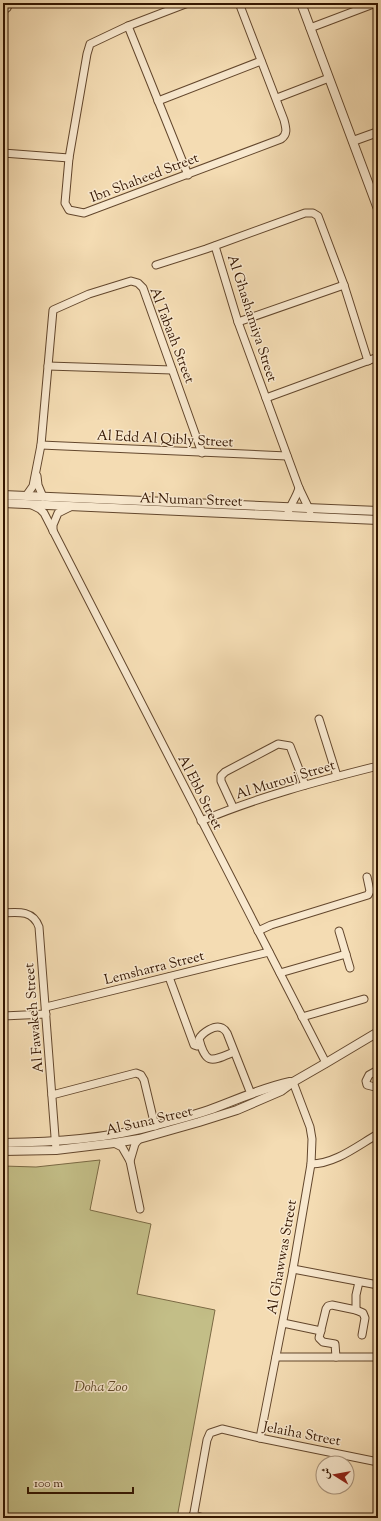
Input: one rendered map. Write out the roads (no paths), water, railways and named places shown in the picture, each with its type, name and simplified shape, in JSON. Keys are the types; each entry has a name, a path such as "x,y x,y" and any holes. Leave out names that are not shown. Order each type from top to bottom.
{"street":[{"path":"3,10 7,8 9,3"},
{"name":"Ibn Shaheed Street","path":"188,3 128,26 90,44 87,54 70,158 65,203 69,210 84,213 281,140 284,137 286,132 284,120 277,98 239,3"},
{"path":"301,3 378,209"},
{"path":"310,28 376,3"},
{"path":"128,26 188,174"},
{"path":"158,100 261,61"},
{"path":"277,98 329,78"},
{"path":"353,141 378,132"},
{"path":"3,153 70,158"},
{"name":"Al Ghashamiya Street","path":"156,266 305,213 313,213 318,216 344,285 368,361"},
{"name":"Al Ghashamiya Street","path":"215,246 238,322 299,488 309,508 311,517"},
{"name":"Al Tabaah Street","path":"26,496 33,486 41,445 53,310 89,294 131,281 138,283 143,288 202,453"},
{"path":"238,322 344,285"},
{"name":"Al Ghashamiya Street","path":"266,398 378,357"},
{"path":"48,366 172,370"},
{"name":"Al Edd Al Qibly Street","path":"41,445 287,456"},
{"name":"Al Tabaah Street","path":"36,470 38,485 43,497"},
{"path":"286,516 289,508 297,496 299,488"},
{"name":"Al Numan Street","path":"3,495 378,511"},
{"name":"Al Numan Street","path":"3,504 378,520"},
{"name":"Al Ebb Street","path":"30,505 40,508 53,531 326,1064"},
{"path":"53,531 53,525 58,513 70,507"},
{"path":"320,719 337,776"},
{"path":"233,807 221,781 221,776 225,772 278,744 290,746 305,785"},
{"name":"Al Murouj Street","path":"201,821 233,807 305,785 378,766"},
{"path":"258,931 271,925 368,895 370,891 367,877"},
{"name":"Al Fawakeh Street","path":"3,913 19,912 28,914 37,922 39,927 56,1146"},
{"path":"339,931 350,968"},
{"name":"Lemsharra Street","path":"3,1016 46,1010 269,952"},
{"path":"280,973 346,954"},
{"path":"169,977 194,1045 200,1045"},
{"path":"302,1017 364,999"},
{"path":"234,1052 215,1060 210,1060 206,1057 200,1045 199,1039 201,1035 219,1027 223,1028 227,1033 251,1094"},
{"name":"Al Suna Street","path":"3,1151 114,1143 139,1139 237,1110 281,1091 293,1082 326,1064 378,1032"},
{"path":"378,1070 369,1075 366,1081 367,1085 375,1087 378,1085"},
{"path":"52,1095 136,1073 141,1075 144,1080 155,1126"},
{"name":"Al Suna Street","path":"3,1143 56,1146 122,1133 155,1126 208,1110 251,1094 293,1082"},
{"name":"Al Ghawwas Street","path":"260,1438 283,1323 311,1164 312,1139 310,1127 293,1082"},
{"path":"311,1164 321,1164 332,1160 378,1134"},
{"path":"130,1161 135,1144 139,1139"},
{"path":"114,1143 122,1147 130,1161 140,1209"},
{"path":"293,1269 378,1286"},
{"path":"356,1310 356,1295 359,1282"},
{"path":"336,1357 335,1344 321,1341 319,1338 328,1306 362,1312 365,1315 362,1335"},
{"path":"283,1323 321,1331"},
{"path":"276,1357 378,1357"},
{"name":"Jelaiha Street","path":"193,1517 207,1440 210,1433 222,1429 378,1462"},
{"path":"193,1517 204,1518"}],"park label":[{"name":"Doha Zoo","path":"101,1386"}]}
